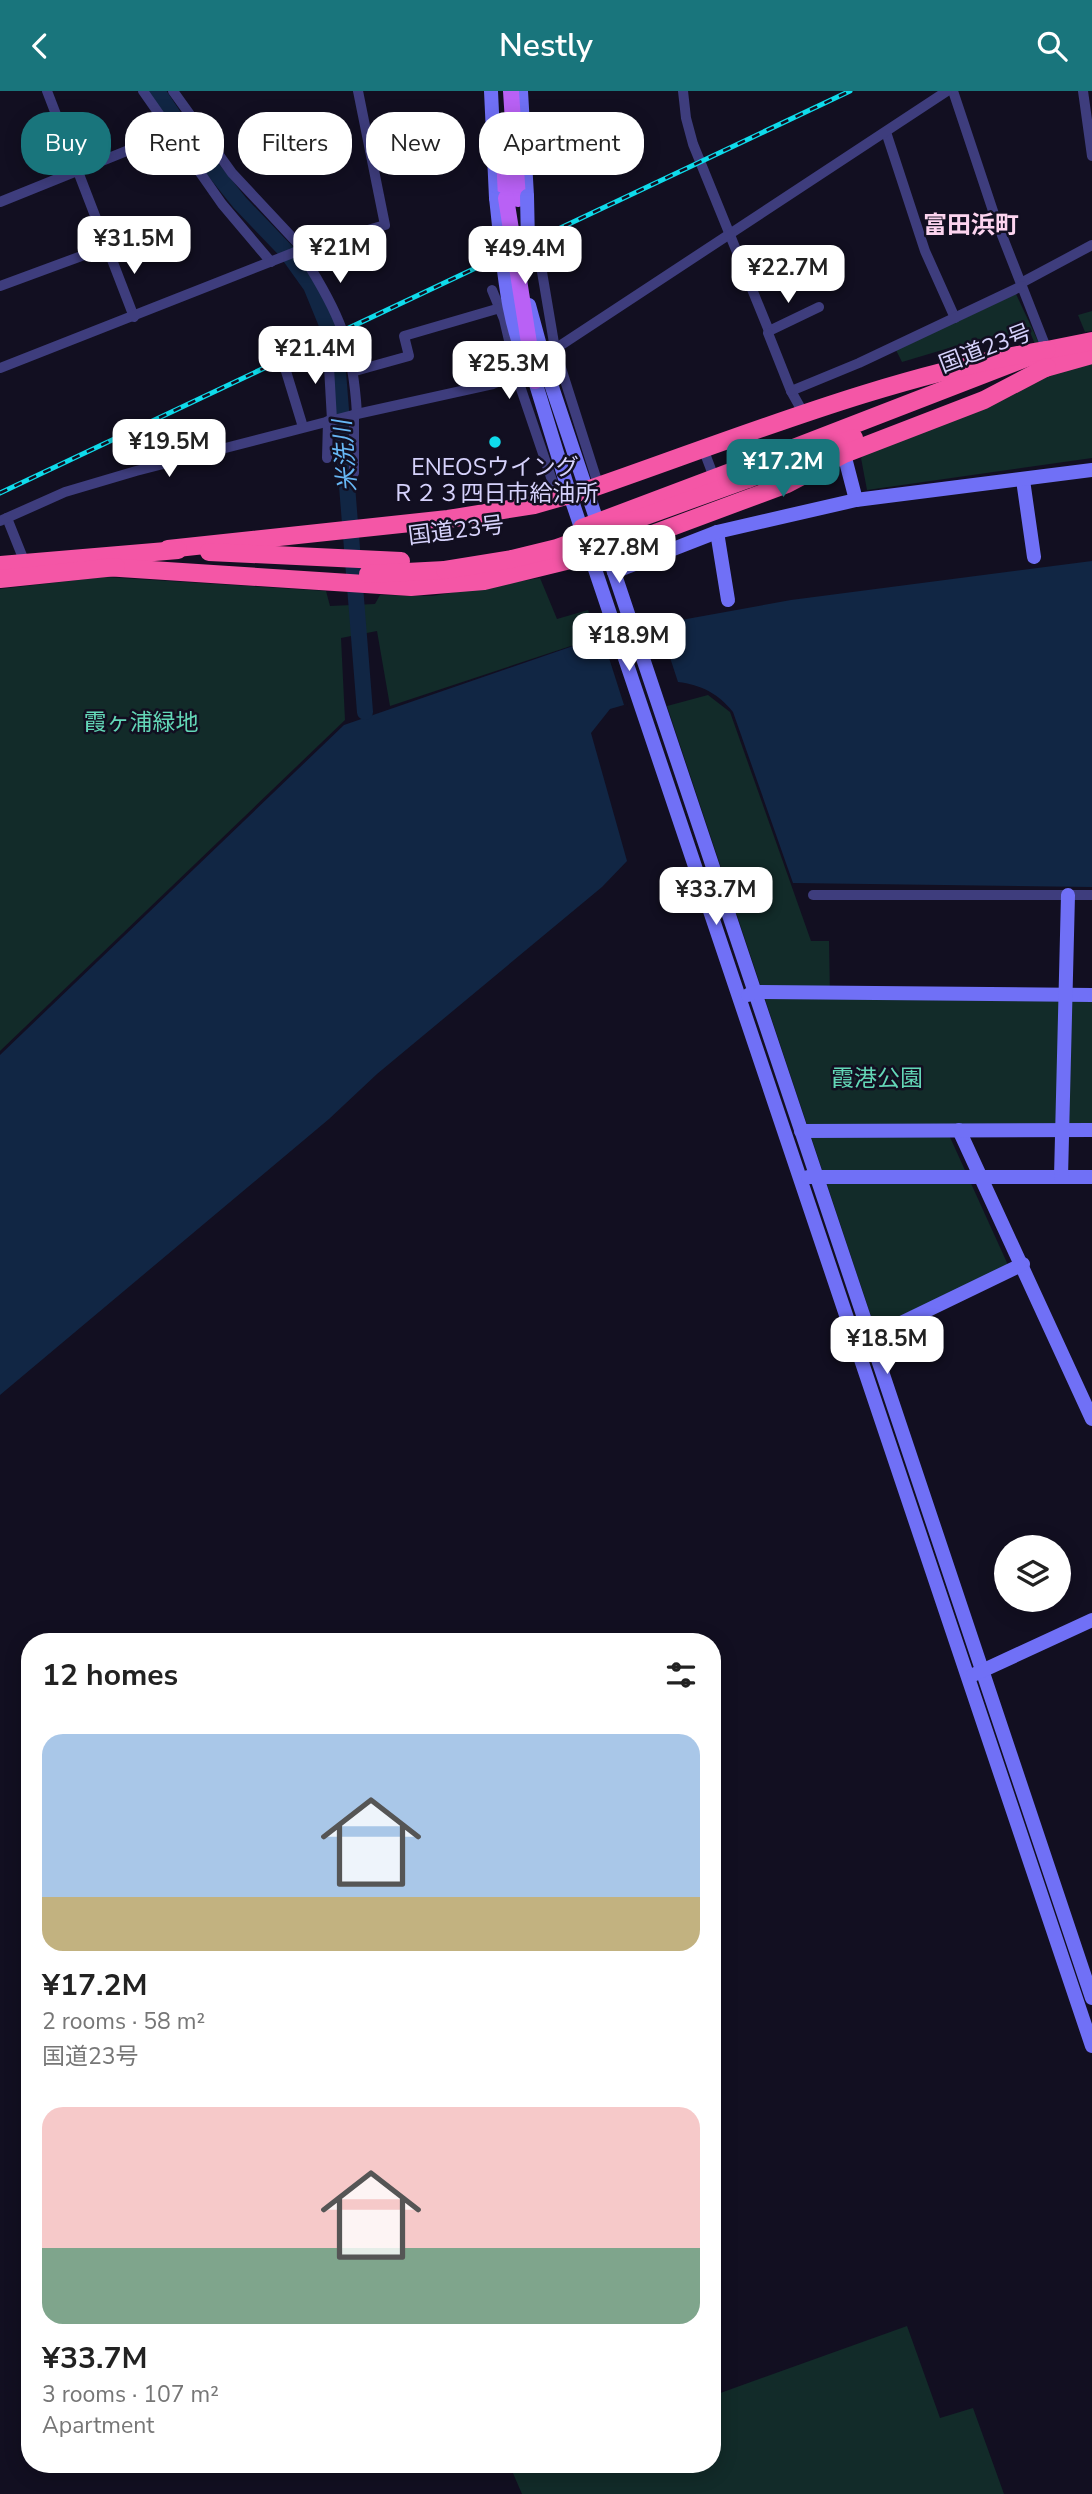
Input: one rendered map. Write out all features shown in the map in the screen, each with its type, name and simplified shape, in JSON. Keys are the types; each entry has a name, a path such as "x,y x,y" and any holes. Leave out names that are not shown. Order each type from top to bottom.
{"highway":[{"name":"国道23号","path":"0,565 168,549 334,572 369,573 443,564 563,534 746,473 1092,341"},
{"name":"国道23号","path":"1047,359 1092,355"},
{"path":"168,549 482,514 579,493 916,378 1004,357 1047,359"},
{"path":"369,573 446,586 522,574 599,553 787,484 844,454 984,400 1047,359"},
{"path":"0,579 105,567 334,572"}],"main road":[{"path":"501,91 527,349 541,378"},
{"path":"511,91 512,198 522,256"}],"street":[{"path":"47,91 55,112"},
{"path":"143,91 157,112"},
{"path":"173,91 232,173 301,250 345,331 355,371 354,473"},
{"path":"0,368 301,250 385,225 358,91"},
{"path":"491,91 512,198"},
{"path":"512,198 522,91"},
{"path":"683,91 686,118 694,144 769,331 819,307"},
{"path":"25,563 4,520 65,492 330,420 493,384 517,374 947,91"},
{"path":"953,91 996,220 1047,359"},
{"path":"1083,91 1092,156"},
{"path":"886,132 925,251 955,318"},
{"path":"0,202 72,175"},
{"path":"78,175 134,317"},
{"path":"201,175 222,204 274,261"},
{"path":"791,391 955,318 1092,245"},
{"path":"0,286 106,247"},
{"path":"522,256 541,378 599,553 615,626 799,1177 1092,1998"},
{"path":"540,260 579,493"},
{"path":"492,290 504,319 517,374 579,493"},
{"path":"355,371 409,356 404,336 500,308"},
{"path":"504,319 546,308"},
{"path":"768,333 791,391 805,416"},
{"path":"324,348 329,367 330,420 327,458"},
{"path":"285,368 303,427"},
{"path":"704,451 724,507"},
{"path":"844,454 856,500"},
{"path":"614,572 718,532 856,500 1092,470"},
{"path":"1023,480 1034,557"},
{"path":"718,532 728,600"},
{"path":"599,553 614,572 756,992 870,1338 975,1674 1086,2007 1092,2046"},
{"path":"813,895 1092,895"},
{"path":"1061,1177 1065,1130 1068,895"},
{"path":"740,997 756,992 1092,995"},
{"path":"959,1130 1023,1264 1092,1419"},
{"path":"801,1131 1092,1130"},
{"path":"799,1177 801,1131"},
{"path":"799,1177 1092,1177"},
{"path":"870,1338 1023,1264"},
{"path":"975,1674 1092,1620"}],"green space":[{"path":"1016,294 1051,369 1092,361 1092,458 867,490 861,458 873,445 1046,371 1030,332 959,345 902,362 896,350"},
{"path":"1092,311 1092,331 1085,332 1078,315"},
{"name":"霞ヶ浦緑地","path":"104,577 326,591 330,606 375,604 380,595 432,596 540,578 557,619 588,610 598,637 390,706 377,631 341,638 345,720 0,1051 0,589"},
{"name":"霞港公園","path":"708,695 730,712 811,941 829,941 830,997 1092,1001 1092,1124 944,1124 1008,1265 875,1328 667,706"},
{"path":"907,2326 940,2418 973,2408 1004,2494 522,2494 513,2473 721,2473 721,2393"}],"water":[{"path":"1092,561 1092,887 793,883 733,712 708,691 678,682 659,624 791,600"},
{"path":"602,636 624,705 610,709 591,733 627,861 602,887 377,1074 329,1119 0,1395 0,1055 344,725"}],"pier":[{"path":"606,635 628,704 627,707 602,637"}],"waterway":[{"name":"米洗川","path":"157,91 191,142 240,203 286,251 311,286 336,347 365,712"}],"railway":[{"path":"0,493 850,91"}],"place":[{"name":"ENEOSウイング Ｒ２３四日市給油所","path":"495,442"}],"district":[{"name":"富田浜町","path":"971,225"}]}
